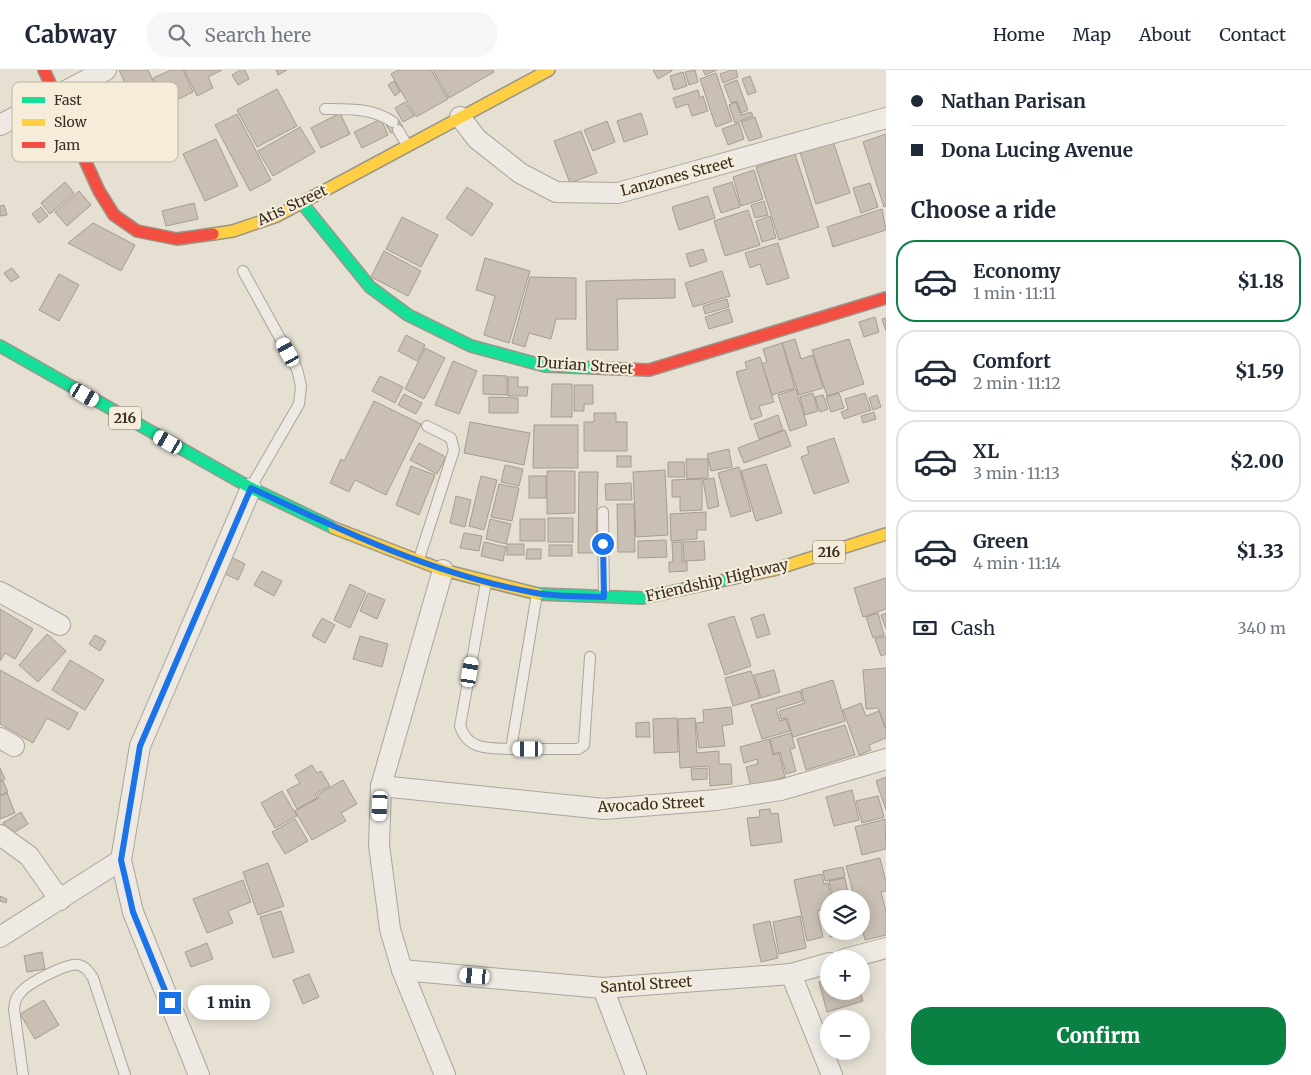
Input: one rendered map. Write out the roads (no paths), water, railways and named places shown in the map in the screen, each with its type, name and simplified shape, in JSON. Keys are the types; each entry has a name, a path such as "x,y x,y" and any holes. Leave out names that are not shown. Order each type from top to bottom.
{"street":[{"name":"Atis Street","path":"44,70 49,82"},
{"path":"84,82 106,70"},
{"name":"Atis Street","path":"85,162 99,191 114,214 137,231 177,239 232,231 277,216 549,70"},
{"path":"0,124 12,118"},
{"name":"Lanzones Street","path":"460,118 477,139 520,173 556,192 618,193 886,118"},
{"name":"Durian Street","path":"302,203 370,286 408,315 471,346 545,366 649,370 886,298"},
{"name":"Friendship Highway","path":"0,346 251,488 346,534 443,570 537,594 643,598 763,572 886,534"},
{"path":"199,1075 133,912 121,860 140,746 251,488"},
{"path":"443,570 382,786 379,845 390,929 402,970 444,1075"},
{"path":"0,592 60,625"},
{"name":"Avocado Street","path":"382,786 604,809 717,800 781,790 886,759"},
{"path":"0,835 29,856 60,900"},
{"path":"0,937 121,860"},
{"path":"870,952 886,948"},
{"name":"Santol Street","path":"402,970 602,988 791,974 820,966"},
{"path":"791,974 832,1075"},
{"path":"602,988 636,1075"}],"lane":[{"path":"325,109 362,110 383,115 395,126 407,145"},
{"path":"244,271 298,369 301,386 299,404 251,488"},
{"path":"418,560 454,450 451,438 427,426"},
{"path":"603,512 604,597"},
{"path":"486,581 460,726 470,742 480,747 578,749 584,744 590,657"},
{"path":"511,749 537,594"},
{"path":"23,1075 14,1009 15,999 23,989 66,965 78,965 88,970 93,978 125,1075"}]}
